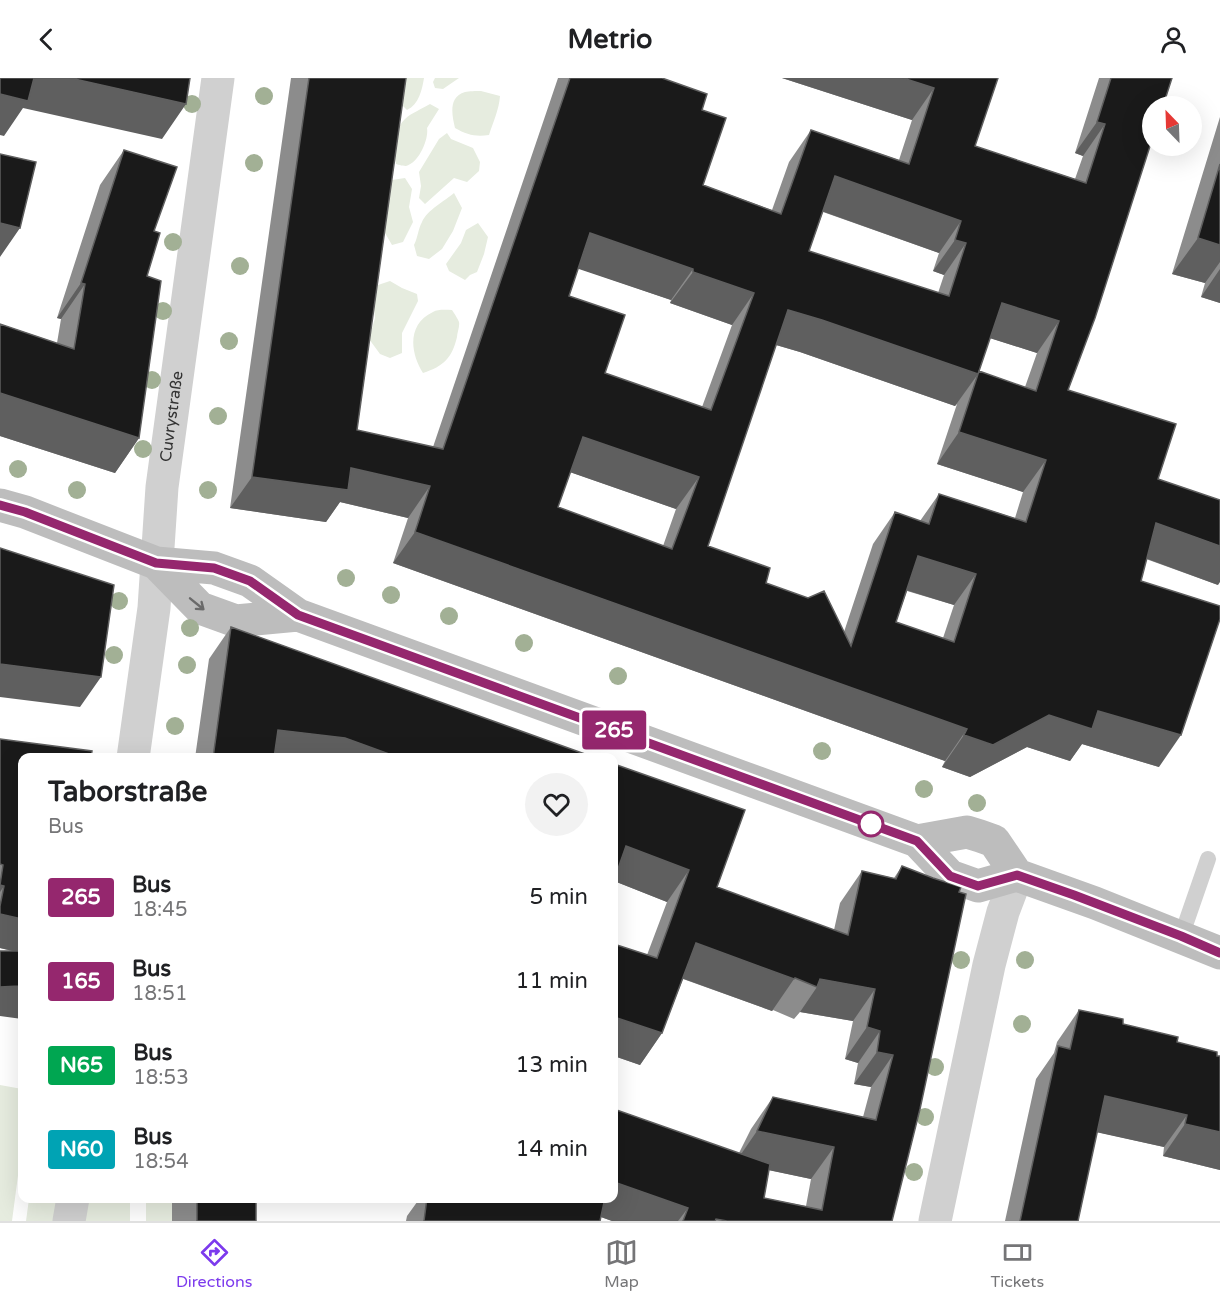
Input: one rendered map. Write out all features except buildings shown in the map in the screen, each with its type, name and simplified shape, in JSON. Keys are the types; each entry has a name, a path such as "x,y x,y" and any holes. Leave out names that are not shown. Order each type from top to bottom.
{"main road":[{"path":"0,505 25,512 156,563 214,568 250,581 298,615 917,841 950,876 978,886 1017,875 1181,936 1220,953"},
{"path":"156,563 200,608 208,612 236,621 298,615"},
{"path":"917,841 967,832 980,836 994,841 1017,875"}],"street":[{"name":"Cuvrystraße","path":"134,753 153,615 162,487 218,78"},
{"path":"934,1221 989,965 1003,912 1017,875"},
{"path":"69,1221 71,1203"}],"lane":[{"path":"1181,936 1208,859"}],"shaded area":[{"path":"405,78 424,78 417,100 407,110 401,104"},
{"path":"435,78 459,78 443,89 435,88 433,82"},
{"path":"481,91 500,96 489,135 472,135 455,128 452,107 456,98 465,92"},
{"path":"430,104 439,109 427,128 419,156 406,166 396,164 394,152 398,129 410,115"},
{"path":"447,133 451,139 473,148 480,162 479,171 467,182 454,178 425,204 419,198 421,186 419,172 439,139"},
{"path":"405,178 412,189 409,207 413,222 403,242 392,245 385,233 385,209 392,180"},
{"path":"454,193 462,208 453,231 442,249 429,259 417,256 414,245 424,218"},
{"path":"478,223 488,237 477,272 465,280 449,271 446,264 461,243 466,230"},
{"path":"390,281 417,294 418,301 402,333 402,353 390,358 380,354 369,339 375,318 373,298 378,285"},
{"path":"452,310 459,324 453,350 442,364 423,373 415,357 413,340 415,331 425,317 433,312"},
{"path":"0,1085 18,1088 18,1175 12,1221 0,1221"},
{"path":"28,1203 63,1203 61,1221 26,1221"},
{"path":"80,1203 130,1203 130,1221 78,1221"},
{"path":"146,1203 172,1203 172,1221 146,1221"}],"bus line":[{"name":"265","path":"0,505 25,512 156,563 214,568 250,581 298,615 917,841 950,876 978,886 1017,875 1181,936 1220,953"}]}
